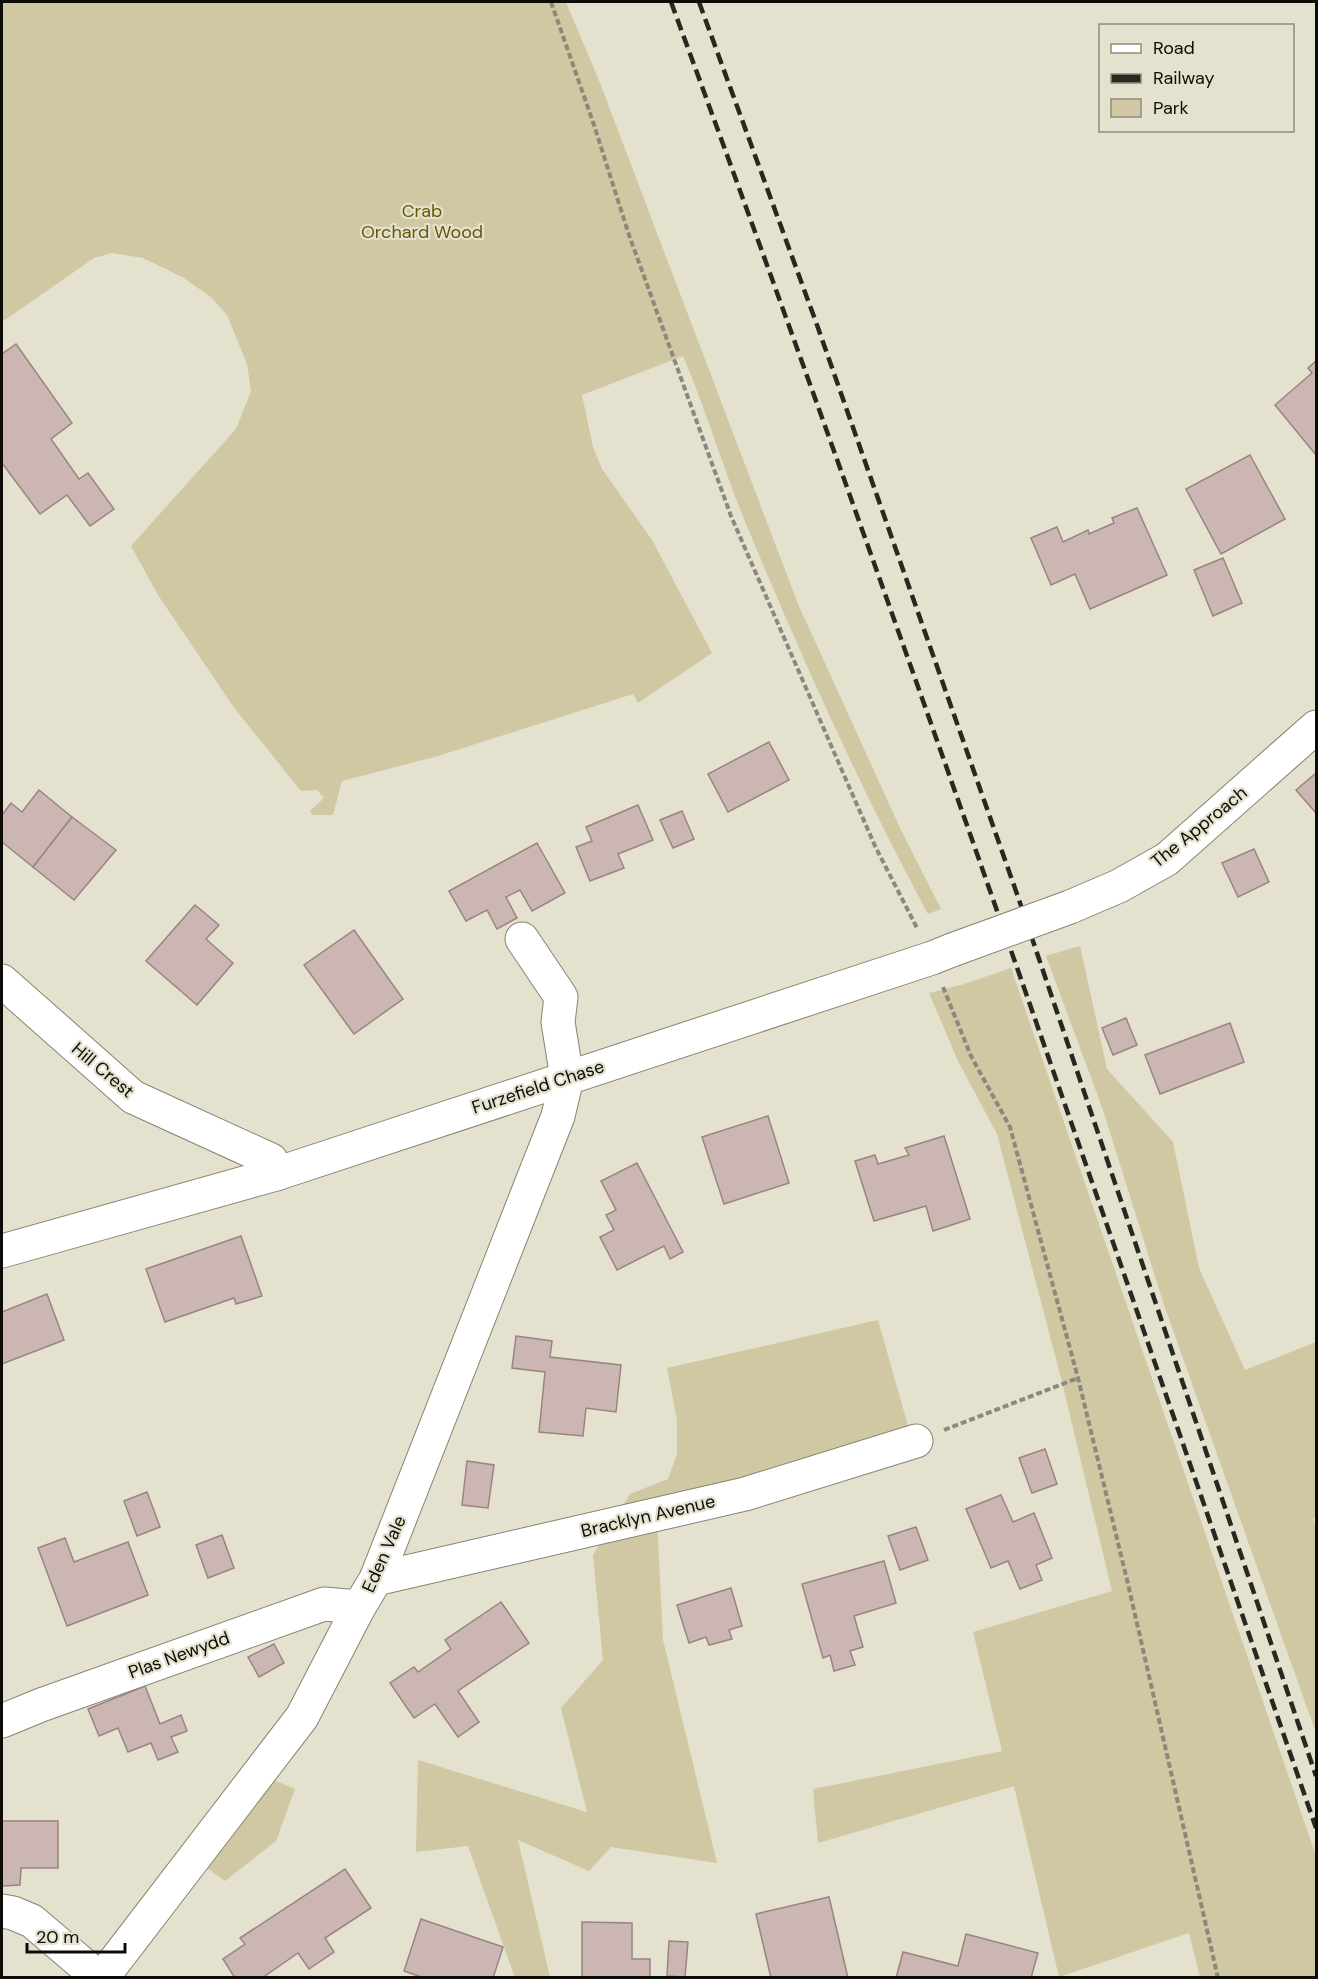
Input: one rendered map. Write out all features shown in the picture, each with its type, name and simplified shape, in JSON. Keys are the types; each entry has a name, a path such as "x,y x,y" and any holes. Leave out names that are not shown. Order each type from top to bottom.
{"street":[{"name":"The Approach","path":"1070,907 1119,886 1167,859 1317,727"},
{"name":"Furzefield Chase","path":"2,1251 276,1174 932,958 1070,907"},
{"path":"522,939 561,997 558,1022 567,1078"},
{"name":"Hill Crest","path":"2,981 133,1097 271,1160 276,1174"},
{"name":"Eden Vale","path":"100,1977 302,1717 376,1579 558,1116 567,1078"},
{"name":"Bracklyn Avenue","path":"376,1579 745,1494 916,1441"},
{"name":"Plas Newydd","path":"2,1721 324,1604 359,1607"},
{"path":"2,1911 32,1921 100,1977"}],"path":[{"path":"916,1441 1078,1378"}],"green space":[{"name":"Crab Orchard Wood","path":"2,2 566,2 600,83 798,604 901,830 941,909 928,914 877,816 830,716 742,514 683,356 582,395 593,447 602,469 652,540 712,653 638,703 633,694 438,756 342,781 333,815 313,815 310,811 324,798 317,790 301,791 235,709 158,595 131,546 236,429 251,391 247,364 227,315 212,298 184,278 143,258 112,253 94,258 2,322"},
{"path":"1080,946 1107,1069 1173,1142 1199,1268 1245,1370 1316,1342 1316,1517 1313,1519 1316,1527 1316,1733 1163,1302 1103,1110 1046,956"},
{"path":"1011,968 1316,1856 1316,1977 1200,1977 1189,1933 1059,1977 1014,1786 818,1843 813,1789 1002,1751 973,1632 1112,1591 1062,1382 997,1134 958,1061 929,993"},
{"path":"878,1320 908,1426 784,1468 656,1500 663,1640 717,1863 611,1847 589,1871 518,1840 550,1977 515,1978 468,1846 416,1852 418,1760 587,1812 561,1708 603,1660 593,1555 630,1494 668,1479 677,1454 677,1420 667,1368"},
{"path":"269,1778 295,1789 276,1841 225,1881 204,1866"}],"building":[{"path":"16,344 72,423 51,439 79,479 88,473 114,509 90,526 67,495 40,514 2,463 2,354"},
{"path":"1316,361 1316,455 1275,405 1312,373 1308,368"},
{"path":"1250,455 1285,519 1221,554 1186,489"},
{"path":"1137,508 1167,575 1090,609 1075,574 1051,585 1031,538 1057,527 1063,542 1088,530 1089,534 1114,523 1112,518"},
{"path":"1223,558 1242,603 1213,616 1194,570"},
{"path":"769,742 789,780 728,812 708,774"},
{"path":"1315,774 1316,776 1316,813 1296,790"},
{"path":"39,790 72,817 33,867 2,842 2,815 11,803 22,812"},
{"path":"638,805 653,840 618,854 624,868 590,881 576,847 592,841 586,827"},
{"path":"682,811 694,839 673,848 660,820"},
{"path":"72,817 116,850 74,900 33,867"},
{"path":"537,843 565,893 532,911 520,890 506,897 517,918 497,929 487,910 466,921 449,891"},
{"path":"1254,849 1269,882 1238,897 1222,863"},
{"path":"195,905 219,925 206,939 233,963 197,1005 146,961"},
{"path":"354,930 403,999 354,1034 304,965"},
{"path":"1126,1018 1137,1045 1113,1055 1102,1028"},
{"path":"1230,1023 1244,1062 1160,1094 1145,1055"},
{"path":"768,1116 789,1183 724,1204 702,1137"},
{"path":"944,1136 970,1219 933,1231 926,1206 874,1221 855,1161 875,1155 878,1164 909,1155 905,1148"},
{"path":"637,1163 683,1252 670,1259 664,1246 617,1270 600,1237 614,1230 606,1215 616,1210 601,1181"},
{"path":"241,1236 262,1296 236,1304 234,1298 165,1322 146,1269"},
{"path":"47,1294 64,1340 2,1364 2,1312"},
{"path":"516,1336 552,1341 550,1357 621,1365 616,1412 586,1408 583,1436 539,1432 545,1372 512,1368"},
{"path":"1045,1449 1057,1484 1032,1493 1019,1458"},
{"path":"467,1461 494,1465 488,1508 462,1505"},
{"path":"147,1492 160,1527 137,1536 124,1501"},
{"path":"1001,1495 1013,1522 1034,1513 1052,1558 1036,1565 1042,1580 1020,1589 1008,1561 991,1568 966,1509"},
{"path":"916,1527 928,1560 900,1570 888,1536"},
{"path":"222,1535 234,1568 208,1578 196,1545"},
{"path":"65,1538 74,1562 128,1542 148,1595 67,1626 38,1548"},
{"path":"884,1561 896,1603 854,1616 863,1647 850,1651 855,1665 834,1671 830,1655 823,1658 802,1584"},
{"path":"731,1588 742,1626 729,1630 732,1639 709,1645 706,1637 689,1643 677,1605"},
{"path":"501,1602 529,1643 458,1691 479,1722 458,1737 435,1704 414,1718 390,1683 414,1667 418,1672 451,1649 445,1640"},
{"path":"274,1644 284,1663 259,1677 248,1657"},
{"path":"145,1686 160,1724 181,1715 187,1731 171,1737 178,1752 158,1760 151,1743 128,1752 118,1728 99,1736 88,1709"},
{"path":"2,1821 58,1821 58,1868 21,1868 20,1885 2,1886"},
{"path":"345,1869 371,1908 325,1938 334,1952 309,1969 298,1953 262,1978 235,1978 223,1959 245,1944 240,1938"},
{"path":"829,1897 848,1978 771,1978 756,1914"},
{"path":"421,1919 503,1947 493,1978 424,1978 404,1971"},
{"path":"582,1922 632,1923 632,1959 650,1959 650,1978 582,1978"},
{"path":"966,1934 1038,1953 1031,1978 896,1978 903,1952 958,1966"},
{"path":"669,1941 688,1942 685,1977 667,1976"}],"railway":[{"path":"671,2 917,685 1316,1828"},
{"path":"699,2 817,325 1017,894 1316,1776"}]}
